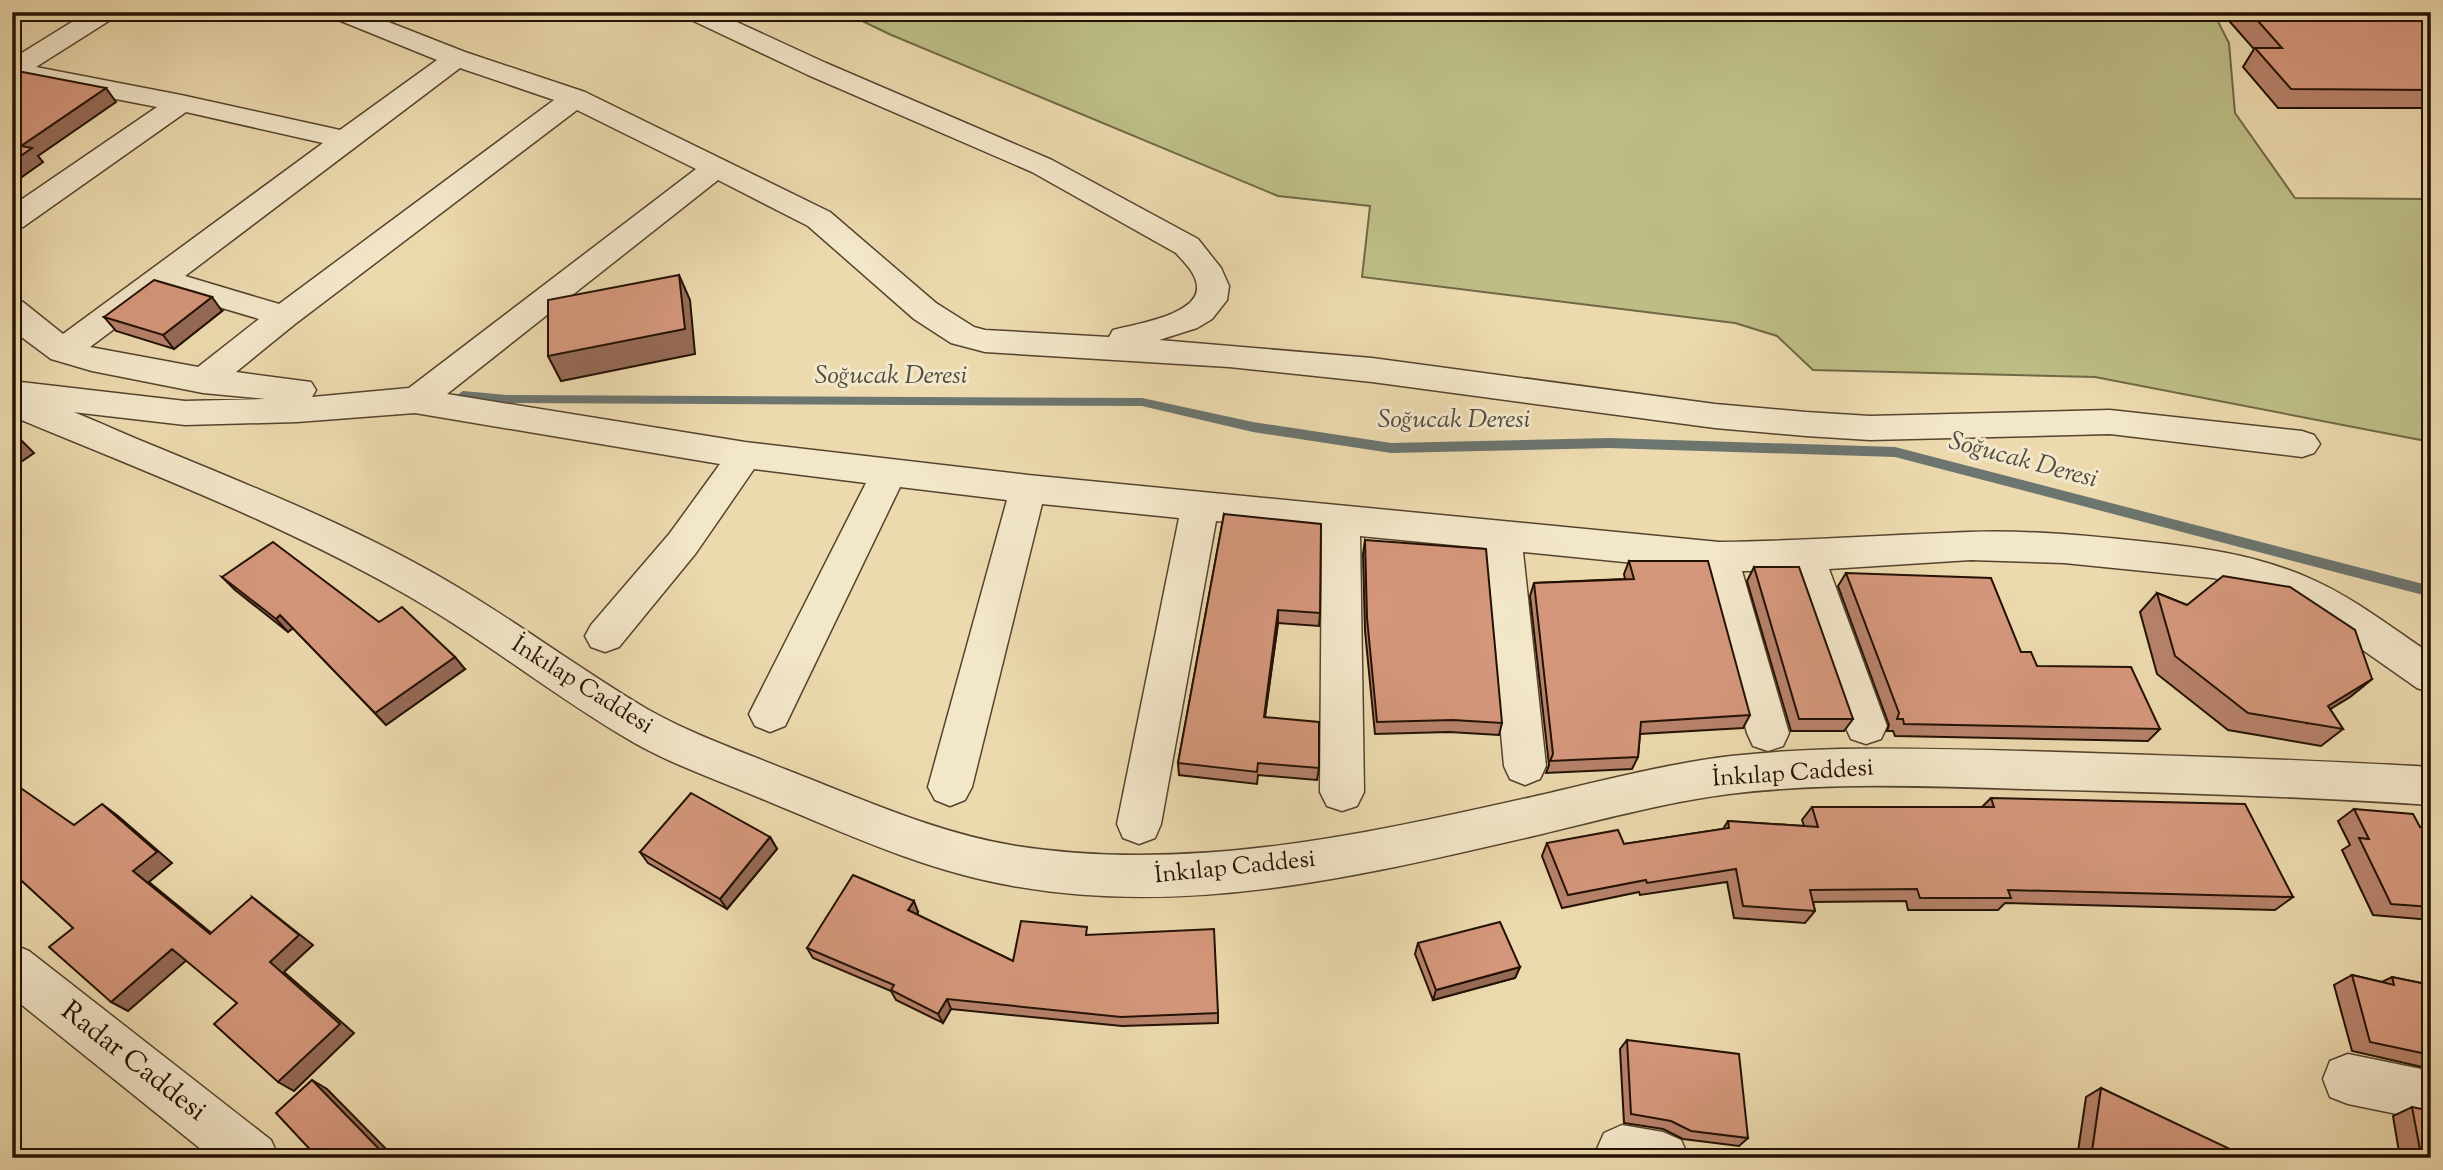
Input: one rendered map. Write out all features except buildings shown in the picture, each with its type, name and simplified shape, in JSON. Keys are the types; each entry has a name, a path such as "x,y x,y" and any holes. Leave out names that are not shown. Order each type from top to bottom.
{"street":[{"path":"12,71 106,12"},
{"path":"340,12 456,58 575,98 819,219 925,311 963,335 1006,344 1089,346 1372,370 1715,416 1806,424 1870,428 2110,422 2302,444"},
{"path":"694,12 817,69 1042,166 1187,246 1204,263 1213,278 1213,295 1192,319 1171,327 1089,346"},
{"path":"63,351 456,58"},
{"path":"12,71 181,103 345,140"},
{"path":"203,381 284,316 575,98"},
{"path":"12,220 181,103"},
{"path":"12,393 185,413 297,410 415,401 714,169"},
{"path":"160,279 284,316"},
{"path":"12,310 22,321 63,351 129,370 203,381 415,401 746,455 1028,489 1719,557 1997,547 2064,548 2213,563 2255,573 2297,589 2334,609 2431,676"},
{"name":"İnkılap Caddesi","path":"12,402 303,526 412,579 641,726 879,827 972,858 1017,867 1072,875 1127,878 1185,877 1246,870 1410,844 1727,775 1809,768 1910,767 2108,772 2431,786"},
{"path":"605,636 683,543 746,455"},
{"path":"770,714 889,472"},
{"path":"950,787 1028,489"},
{"path":"1139,824 1200,507"},
{"path":"1341,518 1342,792"},
{"path":"1502,535 1525,766"},
{"path":"1805,556 1866,726"},
{"path":"1719,557 1768,733"},
{"name":"Radar Caddesi","path":"12,967 253,1158"},
{"path":"2348,1079 2431,1096"}],"green space":[{"path":"844,12 2213,12 2229,43 2235,113 2295,198 2431,199 2431,442 2095,377 1813,370 1777,336 1735,323 1362,277 1370,206 1278,196 889,34"}],"waterway":[{"name":"Soğucak Deresi","path":"463,395 507,399 1142,402 1253,427 1391,448 1609,443 1895,452 2431,592"}]}
